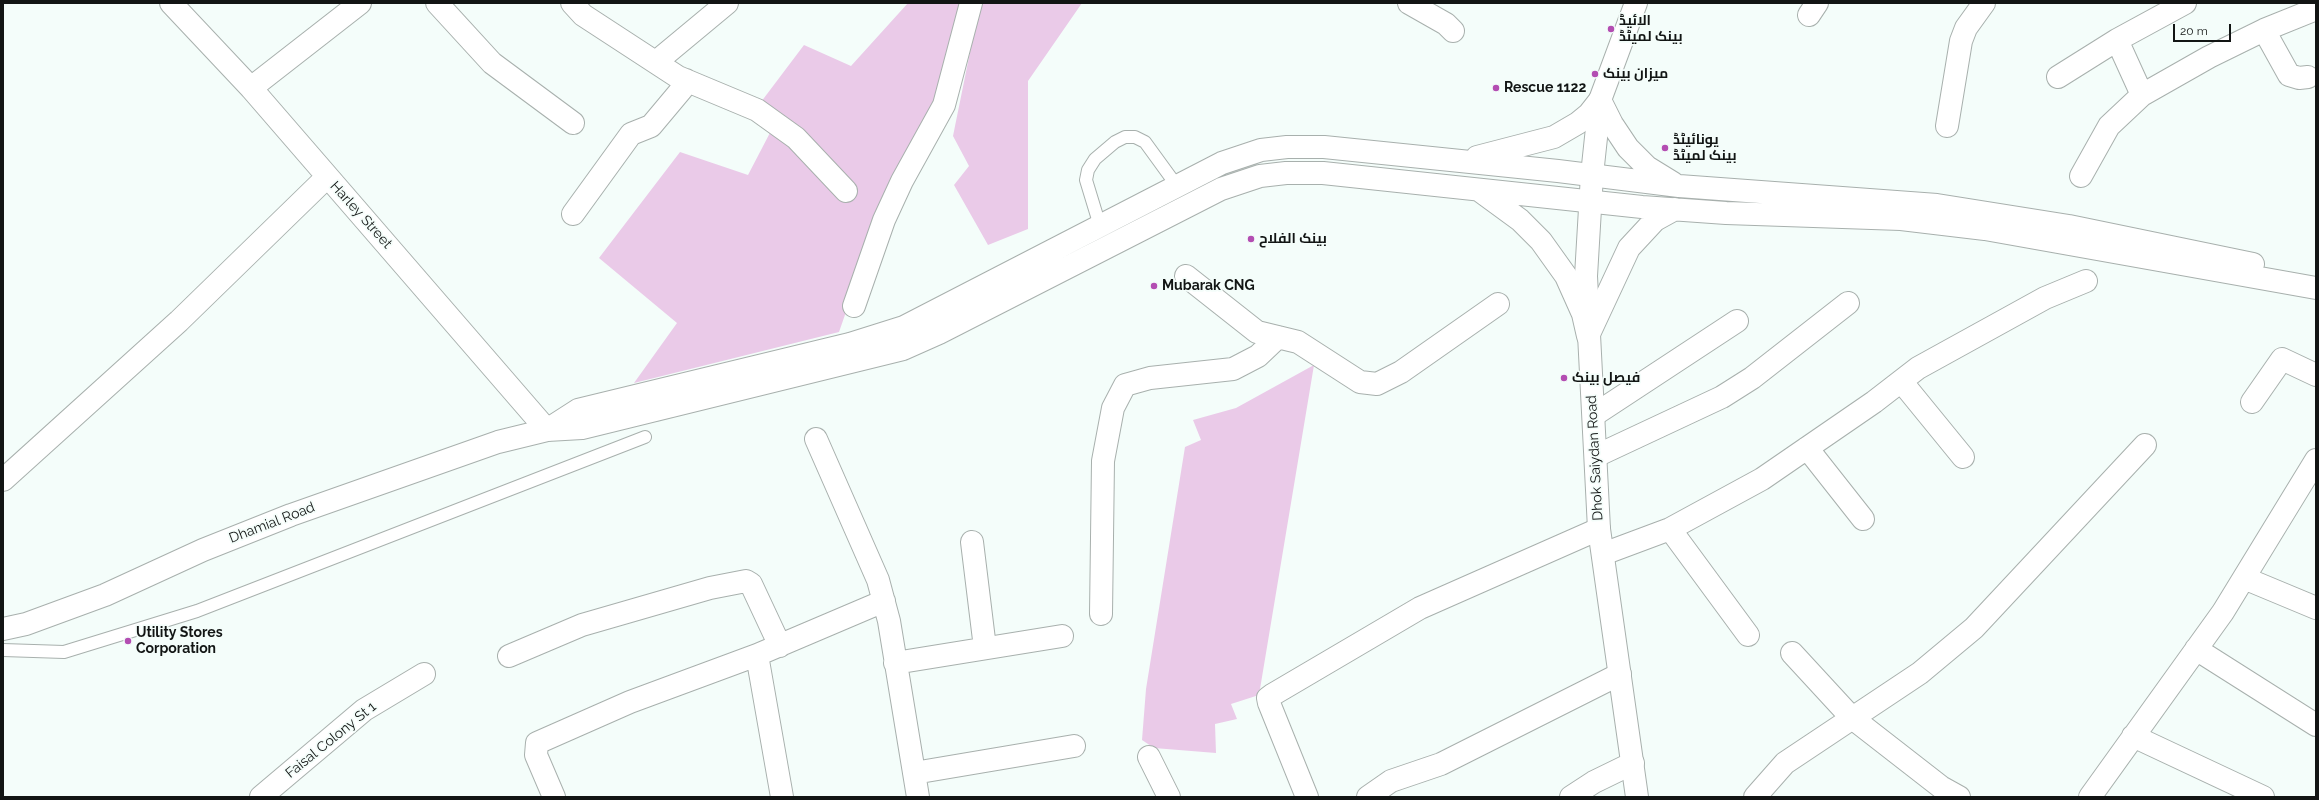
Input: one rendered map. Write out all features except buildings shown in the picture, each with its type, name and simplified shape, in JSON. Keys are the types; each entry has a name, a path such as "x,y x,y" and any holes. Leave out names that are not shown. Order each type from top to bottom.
{"street":[{"name":"Harley Street","path":"171,3 251,88 547,430"},
{"path":"251,88 360,3"},
{"path":"437,3 492,63 573,123"},
{"path":"572,3 583,15 686,80 757,110 796,138 846,191"},
{"path":"656,62 727,3"},
{"path":"854,306 884,220 902,181 944,105 971,3"},
{"path":"1409,3 1446,24 1453,31"},
{"name":"Dhok Saiydan Road","path":"1636,3 1600,100 1592,175 1586,276 1599,529 1637,797"},
{"path":"1947,126 1961,41 1966,28 1984,3"},
{"path":"2058,77 2118,40 2186,3"},
{"path":"2081,176 2109,126 2142,95 2209,57 2264,30 2316,8"},
{"path":"2264,30 2289,75 2299,78 2308,77"},
{"path":"2118,40 2142,95"},
{"path":"573,214 631,134 651,126 682,89 686,80"},
{"path":"1460,161 1519,148 1554,137 1578,123 1589,114 1600,100 1618,135 1637,158 1679,186"},
{"path":"547,430 578,410 850,344 891,332 942,309 1120,215 1234,158 1261,150 1287,147 1324,147 1592,175 1679,186 1937,205 2069,226 2316,274"},
{"path":"547,430 582,428 903,349 939,334 1221,189 1260,176 1286,173 1323,173 1675,209 1900,220 1985,229 2206,270 2316,288"},
{"path":"3,480 178,321 327,177"},
{"path":"1478,189 1520,220 1541,242 1566,276 1583,314 1588,336"},
{"path":"1588,336 1629,248 1655,220 1675,209"},
{"path":"1120,215 1130,236"},
{"path":"1186,276 1256,332 1298,342 1360,382 1377,384 1401,372 1498,304"},
{"path":"1603,554 1670,529 1762,479 1918,368 2045,298 2086,281"},
{"path":"1596,456 1722,397 1752,378 1848,303"},
{"path":"1594,415 1737,321"},
{"path":"1101,614 1103,461 1113,408 1125,385 1150,378 1233,369 1258,356 1278,337"},
{"path":"2252,402 2282,359 2316,375"},
{"path":"1901,381 1963,457"},
{"name":"Dhamial Road","path":"3,629 26,624 105,595 203,550 292,515 498,442 547,430"},
{"path":"816,439 878,580 884,601 918,797"},
{"path":"1754,797 1785,763 1851,717 1920,673 1974,628 2145,445"},
{"path":"1806,448 1863,519"},
{"path":"2090,797 2196,649 2244,578 2316,460"},
{"path":"1307,797 1268,698 1420,608 1599,529"},
{"path":"1670,529 1748,635"},
{"path":"972,542 985,648"},
{"path":"2244,578 2316,608"},
{"path":"509,656 582,625 710,588 746,581 751,584 780,646"},
{"path":"554,797 536,755 537,743 630,702 780,646 884,601"},
{"path":"895,662 1062,636"},
{"path":"2196,649 2316,725"},
{"path":"1792,652 1851,717 1941,787 1959,797"},
{"path":"757,655 782,797"},
{"name":"Faisal Colony St 1","path":"261,797 364,710 424,674"},
{"path":"1368,797 1391,780 1441,764 1620,674"},
{"path":"2133,736 2263,797"},
{"path":"914,773 1074,746"},
{"path":"1149,757 1169,797"},
{"path":"1571,797 1594,782 1633,763"}],"lane":[{"path":"1100,226 1088,191 1086,180 1088,170 1095,159 1104,150 1125,137 1135,137 1145,142 1177,186"},
{"path":"3,650 64,652 197,611 644,437"}],"shaded area":[{"path":"908,3 965,3 940,92 869,246 839,332 634,383 677,323 599,258 680,152 748,175 773,127 761,102 804,45 851,66"},
{"path":"980,3 1082,3 1028,81 1028,229 988,245 954,185 969,166 953,136"},
{"path":"1314,365 1259,695 1231,704 1237,719 1215,724 1216,753 1154,748 1142,740 1146,689 1185,447 1201,440 1193,420 1236,408"}],"place":[{"name":"الائیڈ بینک لمیٹڈ","path":"1611,29"},
{"name":"میزان بینک","path":"1595,74"},
{"name":"Rescue 1122","path":"1496,88"},
{"name":"یونائیٹڈ بینک لمیٹڈ","path":"1665,148"},
{"name":"بینک الفلاح","path":"1251,239"},
{"name":"Mubarak CNG","path":"1154,286"},
{"name":"فیصل بینک","path":"1564,378"},
{"name":"Utility Stores Corporation","path":"128,641"}]}
